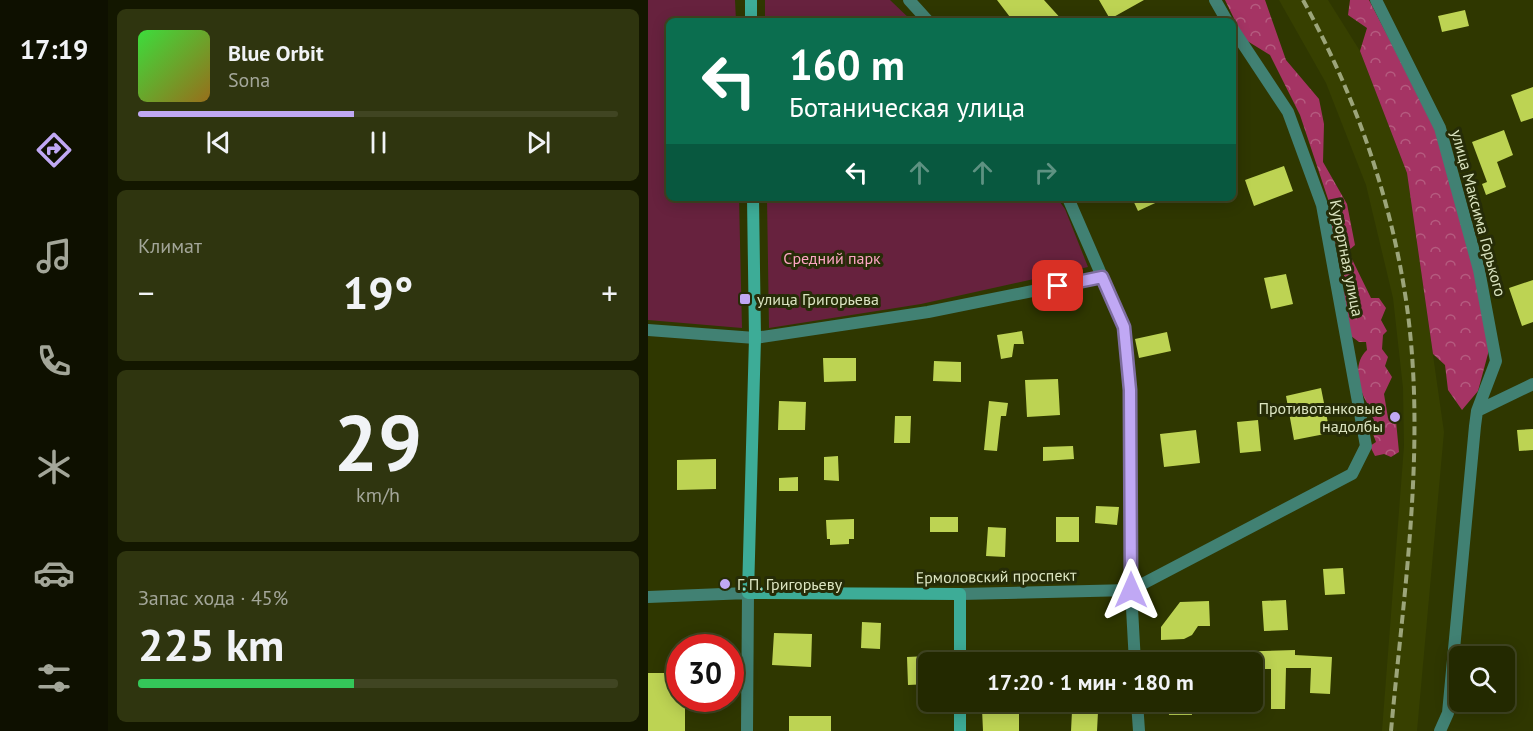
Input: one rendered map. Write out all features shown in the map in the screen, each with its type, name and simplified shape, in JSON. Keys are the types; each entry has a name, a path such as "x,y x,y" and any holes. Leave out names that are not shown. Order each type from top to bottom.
{"street":[{"path":"751,0 751,18"},
{"path":"909,0 925,18"},
{"path":"1215,0 1225,18"},
{"name":"улица Максима Горького","path":"1376,0 1440,128 1479,270 1496,361 1477,411 1448,713 1440,731"},
{"name":"Курортная улица","path":"1236,34 1288,112 1322,205 1366,446 1352,474"},
{"path":"747,731 754,338 753,201"},
{"path":"1069,201 1124,327 1130,390 1131,590 1134,652"},
{"path":"648,330 754,338 928,312 1102,277"},
{"path":"1477,411 1533,384"},
{"name":"Ермоловский проспект","path":"648,597 748,593 960,594 1131,590 1352,474"},
{"path":"960,594 960,652"},
{"path":"960,712 960,731"},
{"path":"1138,712 1139,731"}],"shaded area":[{"path":"1279,0 1328,0 1360,51 1407,173 1444,432 1417,731 1382,731 1404,446 1403,388 1393,298 1366,185 1326,83"}],"green space":[{"name":"Средний парк","path":"648,0 735,0 736,18 666,18 666,201 739,201 742,328 648,320"},
{"path":"765,0 890,0 909,18 765,18"},
{"path":"1225,0 1265,0 1286,60 1319,99 1324,124 1323,162 1347,204 1355,245 1348,251 1371,298 1379,298 1386,308 1381,320 1387,331 1383,335 1382,349 1388,357 1385,366 1392,377 1384,394 1388,418 1396,421 1399,452 1391,457 1384,454 1375,456 1370,446 1376,442 1370,426 1374,412 1361,390 1358,373 1362,356 1367,350 1366,342 1359,342 1347,333 1343,302 1346,283 1332,229 1332,211 1300,115 1270,55 1244,39 1236,18 1234,18"},
{"path":"1350,0 1369,0 1437,131 1476,271 1489,350 1478,391 1462,410 1448,390 1445,365 1433,354 1407,173 1360,51 1367,28 1348,15"},
{"name":"Средний парк","path":"767,201 1059,201 1065,209 1088,267 921,304 769,328"}],"building":[{"path":"997,0 1044,0 1060,18 1011,18"},
{"path":"1099,0 1144,0 1112,18 1109,18"},
{"path":"1465,10 1469,26 1442,32 1438,16"},
{"path":"1533,87 1533,118 1521,122 1511,95"},
{"path":"1504,130 1513,155 1497,162 1506,187 1486,195 1482,184 1487,182 1472,142"},
{"path":"1284,166 1293,191 1254,206 1245,180"},
{"path":"1133,201 1160,201 1138,211"},
{"path":"1286,274 1293,304 1271,309 1264,278"},
{"path":"1533,280 1533,322 1522,326 1509,288"},
{"path":"1022,331 1024,344 1014,344 1012,357 1001,359 997,335"},
{"path":"1167,332 1171,351 1139,358 1135,339"},
{"path":"823,358 856,358 856,381 824,382"},
{"path":"934,361 961,362 961,382 933,381"},
{"path":"1058,379 1060,415 1027,417 1025,380"},
{"path":"1321,388 1330,433 1294,440 1286,396"},
{"path":"779,401 806,402 805,430 778,430"},
{"path":"989,401 1008,403 1006,416 1001,416 997,451 984,450"},
{"path":"895,416 911,416 910,443 894,443"},
{"path":"1258,420 1261,451 1240,453 1237,422"},
{"path":"1533,429 1533,450 1519,451 1517,430"},
{"path":"1196,430 1200,463 1164,467 1160,434"},
{"path":"1073,446 1074,459 1043,461 1043,447"},
{"path":"838,456 839,481 824,480 824,457"},
{"path":"716,459 716,489 677,490 677,460"},
{"path":"798,477 798,491 779,491 779,478"},
{"path":"1096,506 1119,507 1117,525 1095,523"},
{"path":"930,517 958,517 958,532 930,532"},
{"path":"1056,517 1079,517 1079,542 1056,542"},
{"path":"854,519 854,539 849,539 849,544 830,545 830,539 827,539 826,520"},
{"path":"988,527 1006,528 1005,557 986,556"},
{"path":"1343,568 1345,594 1325,595 1323,569"},
{"path":"1286,600 1288,630 1264,631 1262,601"},
{"path":"1209,601 1210,626 1198,626 1192,635 1184,639 1161,640 1161,627 1180,602"},
{"path":"862,622 881,623 880,649 861,648"},
{"path":"774,633 812,634 811,667 772,665"},
{"path":"1295,650 1295,655 1332,657 1330,694 1310,693 1311,668 1286,668 1285,709 1271,709 1271,669 1263,669 1263,652 1230,652"},
{"path":"918,656 918,684 908,685 907,657"},
{"path":"648,673 666,673 666,712 685,712 685,731 648,731"},
{"path":"982,712 1019,712 1019,731 983,731"},
{"path":"1072,712 1098,712 1097,731 1071,731"},
{"path":"1169,712 1192,712 1192,715 1169,715"},
{"path":"789,716 831,716 831,731 789,731"}],"railway":[{"path":"1303,0 1338,71 1368,145 1390,221 1406,300 1412,353 1414,461 1407,570 1391,731"}],"place":[{"name":"улица Григорьева","path":"745,299"},
{"name":"Противотанковые надолбы","path":"1395,417"},
{"name":"Г. П. Григорьеву","path":"725,584"}],"route":[{"path":"1058,286 1102,277 1124,327 1130,390 1131,590"}]}
